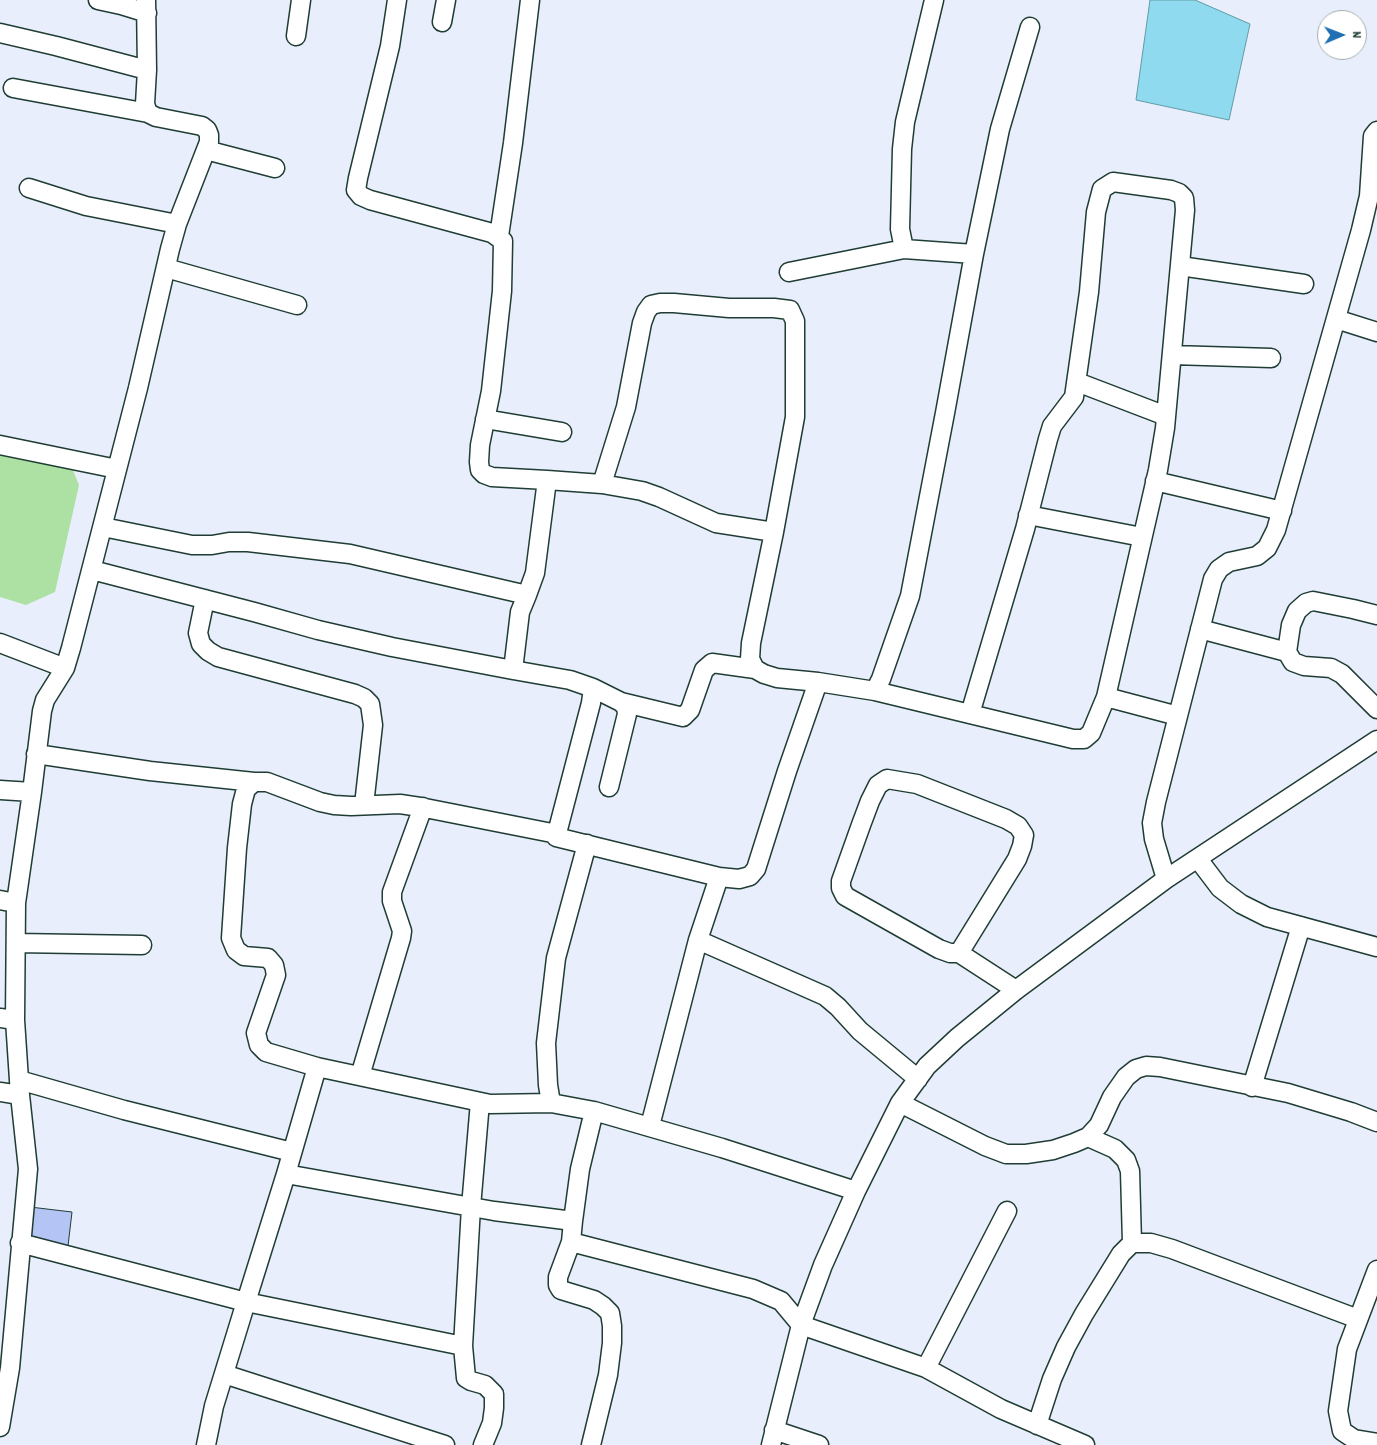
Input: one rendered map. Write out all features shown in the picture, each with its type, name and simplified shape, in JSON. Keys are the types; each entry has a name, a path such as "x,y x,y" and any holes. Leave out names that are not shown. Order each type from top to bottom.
{"street":[{"path":"98,0 147,6 148,70 145,104 148,113"},
{"path":"296,36 301,0"},
{"path":"398,0 390,46 356,190 361,196 370,200 492,233 503,240 502,291 491,391 480,445 480,470 492,477 602,484 642,491 716,523 774,532"},
{"path":"442,22 446,0"},
{"path":"499,236 513,143 530,0"},
{"path":"904,249 900,229 900,201 905,122 934,0"},
{"path":"875,691 910,596 974,254 1000,129 1030,27"},
{"path":"0,33 148,70"},
{"path":"0,1427 10,1368 7,1317 20,1243 28,1169 19,1087 8,1019 8,962 16,943 8,901 32,792 45,700 65,668 138,388 177,224 210,135 202,126 156,117 148,113 13,88"},
{"path":"1166,878 1154,839 1152,823 1213,579 1219,569 1229,562 1257,556 1267,548 1276,530 1369,196 1373,136 1377,131"},
{"path":"206,150 275,168"},
{"path":"92,570 318,630 392,647 570,680 593,688 621,702 684,717 690,710 704,670 712,663 755,668 764,674 777,678 875,691 1073,739 1084,739 1091,733 1106,697 1155,481 1166,416 1185,210 1184,198 1172,190 1113,182 1102,189 1096,212 1089,292 1074,397 1052,426 970,714"},
{"path":"29,188 86,206 177,224"},
{"path":"789,272 904,249 974,254"},
{"path":"1180,266 1304,284"},
{"path":"166,268 297,305"},
{"path":"602,484 626,407 642,323 646,312 651,306 660,303 674,303 729,308 790,310 795,321 795,417 751,643 750,659 755,668"},
{"path":"1336,319 1377,332"},
{"path":"1172,355 1271,358"},
{"path":"1077,382 1166,416"},
{"path":"485,419 562,432"},
{"path":"0,445 117,469"},
{"path":"513,670 520,612 535,573 547,480"},
{"path":"1155,481 1282,510"},
{"path":"1028,515 1142,537"},
{"path":"102,527 192,545 248,542 350,554 527,595"},
{"path":"205,599 198,633 201,644 208,651 218,657 355,694 364,698 370,704 373,725 364,805"},
{"path":"1377,615 1313,602 1306,603 1297,611 1291,625 1287,652 1293,662 1304,666 1331,668 1342,674 1377,709"},
{"path":"1200,629 1287,652"},
{"path":"0,643 65,668"},
{"path":"593,688 556,837 719,877 739,879 750,876 756,869 818,682"},
{"path":"1106,697 1178,716"},
{"path":"609,787 627,714 626,707 621,702"},
{"path":"819,1445 772,1437 801,1325 823,1265 856,1191 900,1103 927,1066 957,1038 1016,990 1166,878 1198,859 1377,740"},
{"path":"36,754 167,773 267,782 327,804 351,806 400,804 557,834"},
{"path":"959,953 1017,859 1024,835 1018,826 1006,819 916,784 887,779 878,785 870,801 841,881 841,888 845,896 939,949 950,953 959,953 1016,990"},
{"path":"254,782 246,789 242,804 237,848 232,938 236,950 244,956 268,958 274,965 276,975 256,1033 259,1045 266,1052 317,1067 490,1104 551,1104 594,1111 650,1126 856,1191"},
{"path":"0,790 32,792"},
{"path":"360,1076 402,938 402,931 392,901 392,892 422,807"},
{"path":"551,1104 546,1044 556,958 587,844"},
{"path":"1198,859 1220,888 1241,904 1267,917 1377,947"},
{"path":"650,1126 698,940 719,877"},
{"path":"1252,1087 1301,926"},
{"path":"698,940 825,996 860,1031 918,1079"},
{"path":"16,943 142,945"},
{"path":"900,1103 985,1146 1006,1154 1026,1154 1053,1150 1088,1137 1099,1125 1112,1097 1126,1077 1136,1069 1146,1066 1160,1067 1288,1093 1377,1122"},
{"path":"206,1445 214,1406 317,1067"},
{"path":"0,1092 19,1087 124,1110 292,1152"},
{"path":"480,1102 462,1346 466,1378 471,1382 484,1385 494,1394 492,1423 483,1445"},
{"path":"591,1445 608,1375 612,1343 610,1313 594,1300 561,1290 558,1284 558,1277 571,1242 580,1169 594,1111"},
{"path":"1088,1137 1115,1149 1126,1160 1130,1171 1132,1243"},
{"path":"286,1174 471,1207 573,1221"},
{"path":"926,1368 1007,1210"},
{"path":"571,1242 752,1290 782,1301 801,1325 926,1368 1001,1409 1085,1445"},
{"path":"20,1243 246,1302 462,1346"},
{"path":"1037,1425 1052,1379 1066,1347 1121,1254 1132,1243 1151,1243 1172,1249 1358,1319"},
{"path":"1377,1270 1346,1349 1338,1411 1339,1438 1377,1443"},
{"path":"224,1374 445,1445"}],"green space":[{"path":"0,445 70,463 79,485 55,592 26,605 0,597"}],"water":[{"path":"1150,0 1195,0 1250,24 1229,120 1136,100"}],"building":[{"path":"30,1207 72,1212 68,1246 26,1236"}]}
